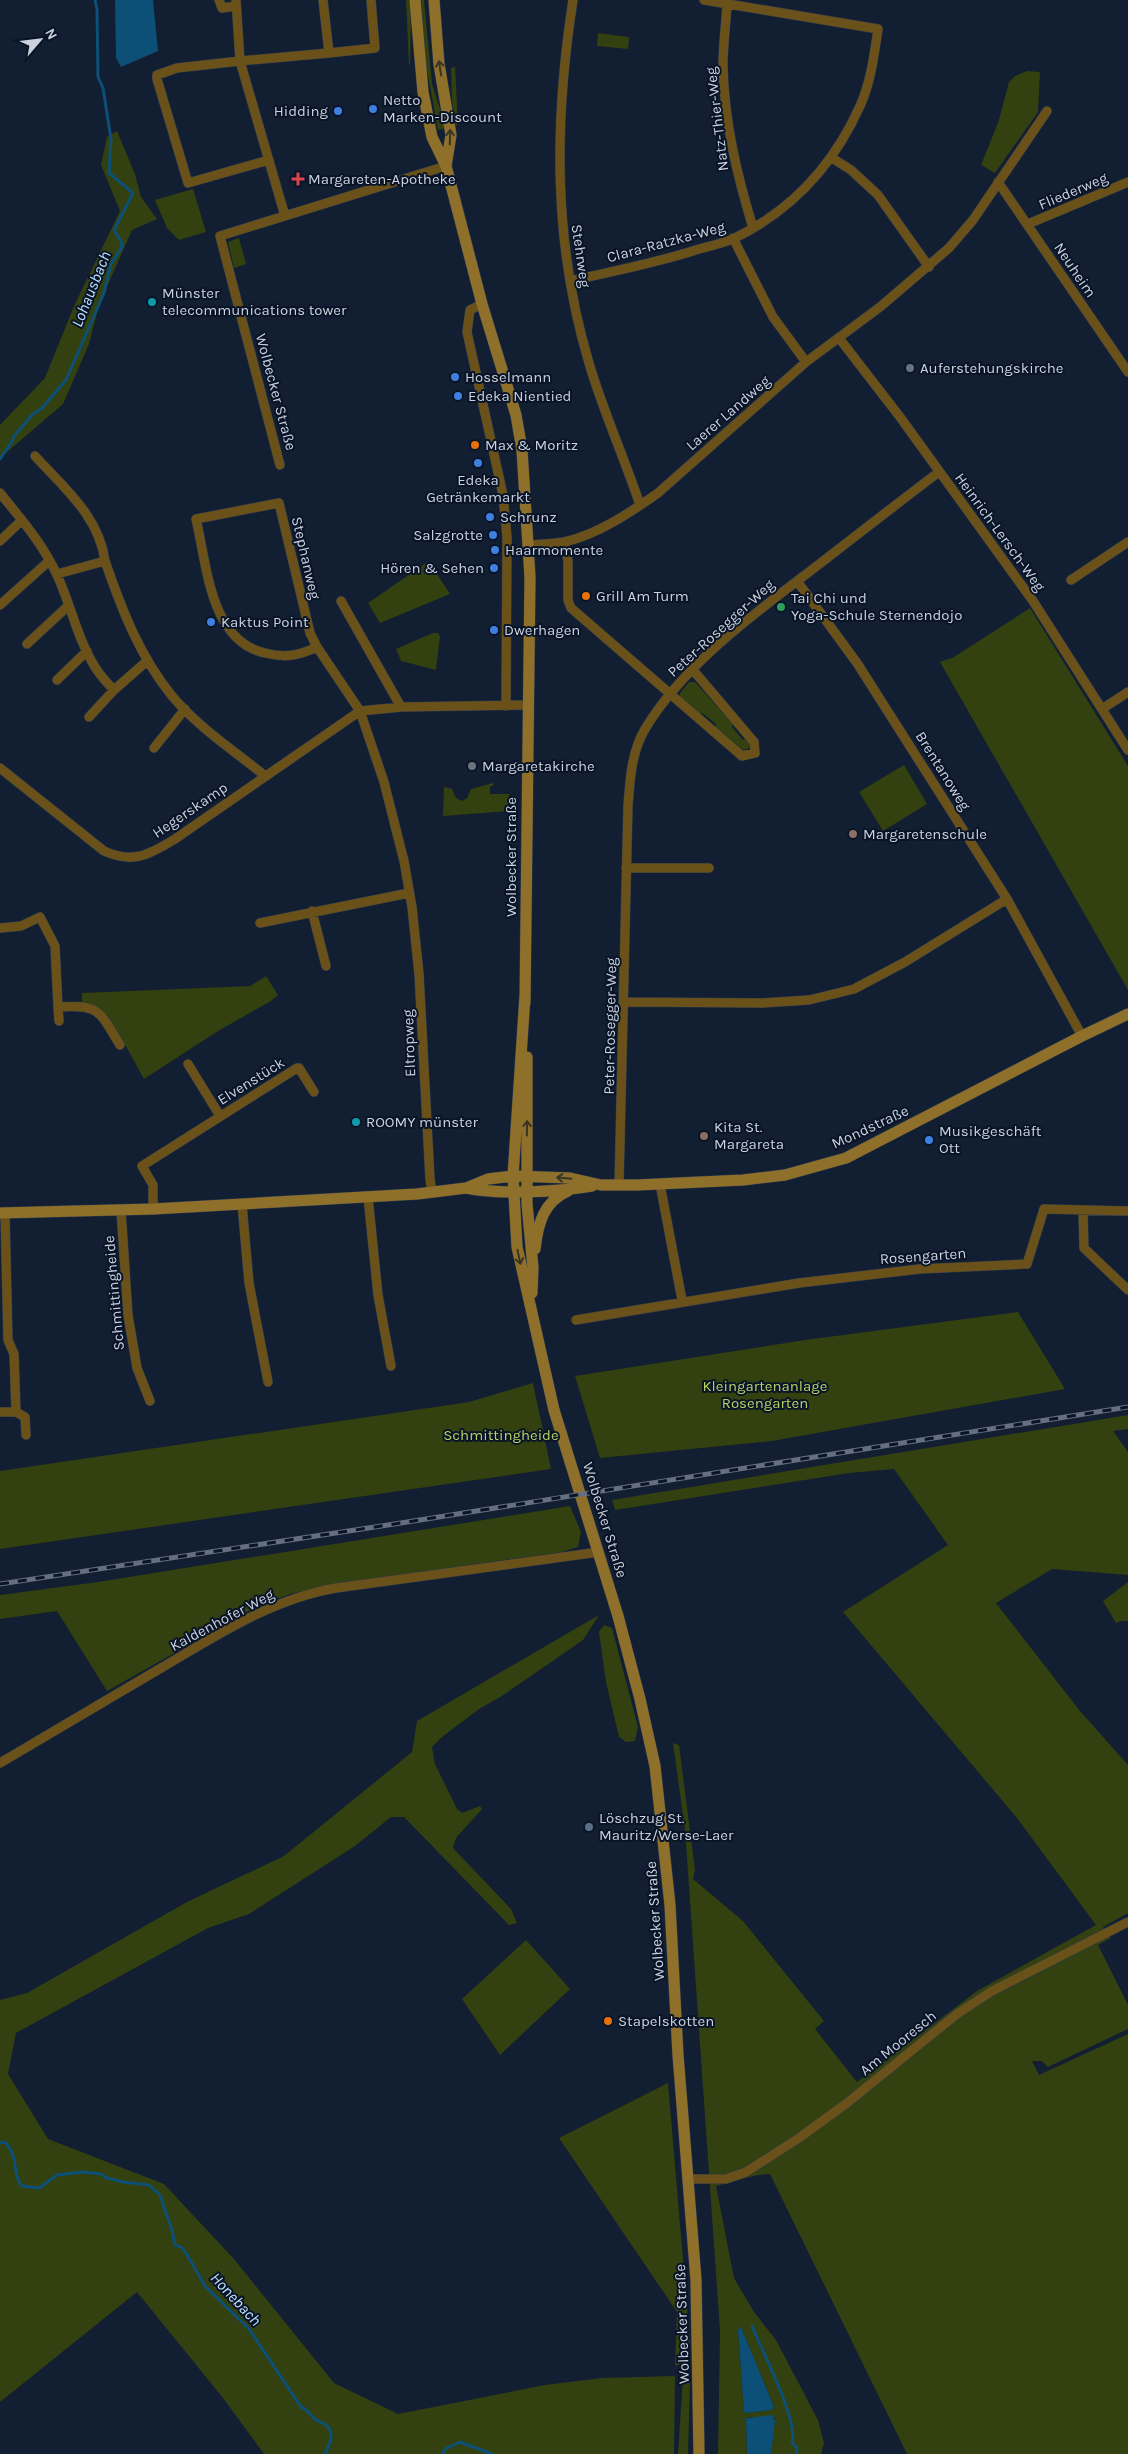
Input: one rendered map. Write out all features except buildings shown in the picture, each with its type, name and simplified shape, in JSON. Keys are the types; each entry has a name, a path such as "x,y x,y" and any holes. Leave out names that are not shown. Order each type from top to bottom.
{"main road":[{"name":"Wolbecker Straße","path":"415,0 424,101 432,137 446,166 482,304 516,415 522,450 529,545 525,996 526,1176 532,1268 531,1312"},
{"name":"Wolbecker Straße","path":"434,0 439,64 451,135 446,166"},
{"name":"Wolbecker Straße","path":"525,996 513,1176 517,1247 554,1410 599,1552 634,1673 655,1766 670,1905 678,2055 697,2290 699,2454"},
{"name":"Mondstraße","path":"526,1176 570,1178 601,1185 660,1184 770,1177 846,1158 1128,1014"},
{"path":"3,1213 153,1209 432,1193 466,1188 488,1178 526,1176"},
{"name":"Mondstraße","path":"514,1190 572,1189 601,1185"},
{"path":"466,1188 485,1192 514,1190"},
{"path":"532,1268 537,1234 543,1212 555,1198 572,1189"}],"street":[{"path":"219,0 222,8 236,3 240,61 285,216"},
{"path":"323,0 328,53"},
{"path":"269,160 188,183 157,75 177,68 375,48 371,0"},
{"name":"Stehrweg","path":"573,0 565,52 559,140 564,243 570,281 589,364 640,505"},
{"path":"704,0 727,4"},
{"name":"Clara-Ratzka-Weg","path":"570,281 673,258 733,238 753,228 783,208 804,190 832,158 861,105 873,65 878,29 727,4"},
{"name":"Natz-Thier-Weg","path":"727,4 723,65 727,117 738,180 753,228"},
{"name":"Laerer Landweg","path":"529,545 564,542 602,526 640,505 658,492 806,362 929,267 949,248 973,220 1047,111"},
{"path":"832,158 851,170 878,195 929,267"},
{"name":"Wolbecker Straße","path":"280,465 220,236 446,166"},
{"name":"Neuheim","path":"998,182 1128,372"},
{"name":"Fliederweg","path":"1028,224 1128,182"},
{"path":"733,238 773,317 806,362"},
{"path":"482,304 470,310 467,332 504,495 507,537 506,706"},
{"name":"Heinrich-Lersch-Weg","path":"839,338 900,417 1034,601 1128,750"},
{"path":"35,456 90,516 103,544 105,561 123,615 147,661 173,697 202,726 264,775"},
{"name":"Peter-Rosegger-Weg","path":"619,1186 626,868 631,766 645,730 671,693 762,606 939,472"},
{"path":"0,494 22,520 49,561 95,668 114,690"},
{"name":"Stephanweg","path":"317,647 300,656 282,657 252,650 232,634 217,610 196,518 279,503 310,633 317,647 360,711"},
{"path":"0,541 22,520"},
{"path":"564,542 568,561 568,600 570,608 742,756 754,753 754,742 693,670"},
{"path":"1071,580 1128,542"},
{"path":"0,606 49,561"},
{"path":"56,574 105,561"},
{"name":"Brentanoweg","path":"797,581 857,663 1007,898 1082,1036"},
{"path":"341,601 401,707"},
{"path":"27,644 68,606"},
{"path":"57,680 87,651"},
{"path":"89,717 114,690 147,661"},
{"path":"1102,709 1128,692"},
{"name":"Hegerskamp","path":"0,768 104,851 132,858 143,856 163,846 360,711 401,707 528,705"},
{"path":"154,748 186,709"},
{"name":"Eltropweg","path":"360,711 395,821 410,893 420,974 432,1193"},
{"path":"626,868 709,868"},
{"path":"260,923 312,911 410,893"},
{"path":"624,1002 762,1003 809,1000 854,988 905,962 1007,898"},
{"path":"312,911 326,966"},
{"path":"0,928 21,926 40,918 55,946 59,1021"},
{"path":"58,1008 84,1005 90,1008 104,1019 120,1045"},
{"name":"Elvenstück","path":"188,1064 220,1116"},
{"name":"Elvenstück","path":"153,1209 153,1185 142,1166 297,1068 300,1068 314,1092"},
{"path":"660,1184 682,1300"},
{"path":"368,1197 378,1295 391,1366"},
{"path":"242,1204 249,1283 268,1382"},
{"name":"Rosengarten","path":"576,1320 682,1300 799,1283 920,1268 1026,1264 1044,1209 1083,1211 1128,1210"},
{"name":"Schmittingheide","path":"121,1210 130,1324 137,1368 150,1401"},
{"path":"1083,1211 1084,1248 1128,1290"},
{"path":"3,1213 3,1288 8,1340 14,1354 16,1412"},
{"path":"0,1412 16,1412 25,1417 26,1435"},
{"name":"Kaldenhofer Weg","path":"0,1763 230,1627 276,1605 301,1596 336,1588 599,1552"},
{"name":"Am Mooresch","path":"689,2179 726,2179 746,2172 799,2138 957,2014 992,1991 1128,1922"}],"green space":[{"path":"406,0 410,0 411,9 410,65 409,65"},
{"path":"421,0 424,0 432,84 446,128 438,130 425,59"},
{"path":"598,33 629,37 628,49 597,46"},
{"path":"455,67 458,124 456,126 452,102 451,68"},
{"path":"1027,71 1040,72 1038,112 995,173 981,165 999,120 1009,82 1015,76"},
{"path":"117,131 135,174 141,197 157,219 132,230 99,305 89,344 63,404 0,458 0,425 45,378 74,306 120,211 101,165 107,137"},
{"path":"193,189 206,232 179,240 167,228 155,200"},
{"path":"239,238 246,264 234,268 228,242"},
{"path":"426,563 435,571 450,594 380,623 368,603"},
{"path":"1030,608 1128,766 1128,990 940,662 954,657"},
{"path":"433,633 438,633 440,637 436,670 401,661 396,649"},
{"path":"689,682 695,682 733,724 732,727 743,740 746,738 750,744 748,749 743,750 715,727 716,724 702,713 699,715 680,698 680,693"},
{"path":"904,765 927,804 883,831 859,792"},
{"path":"493,783 493,786 490,786 490,794 509,794 509,811 443,816 444,787 452,789 456,798 462,801 467,798 471,789"},
{"path":"266,976 278,995 271,1001 218,1031 144,1079 126,1046 109,1021 100,1011 82,1002 82,993 250,986"},
{"name":"Kleingartenanlage Rosengarten","path":"1018,1312 1065,1389 772,1441 600,1458 575,1376 805,1340"},
{"name":"Schmittingheide","path":"533,1383 551,1469 0,1549 0,1471 469,1402"},
{"path":"1128,1415 1128,1429 1113,1431 1128,1452 1128,1575 1052,1569 996,1603 1080,1711 1128,1765 1128,1913 1103,1927 1111,1938 1098,1945 1128,2005 1128,2029 1048,2067 1042,2061 1032,2061 1039,2075 1128,2034 1128,2454 907,2454 770,2174 758,2175 716,2186 734,2278 754,2312 776,2340 818,2420 824,2443 821,2454 771,2454 775,2417 748,2417 746,2420 747,2454 718,2454 720,2331 685,1829 673,1743 679,1745 695,1870 693,1879 743,1921 824,2021 815,2029 857,2082 977,1991 1096,1925 1017,1818 843,1612 948,1545 894,1469 849,1473 615,1510 612,1500","holes":["741,2327 774,2407 771,2410 746,2413 744,2411 738,2330"]},
{"path":"570,1506 581,1532 578,1547 562,1552 329,1585 290,1594 256,1607 107,1691 57,1611 0,1619 0,1595 98,1582"},
{"path":"1128,1582 1128,1621 1116,1623 1103,1601"},
{"path":"599,1615 583,1640 502,1696 479,1709 432,1747 435,1764 457,1809 462,1813 480,1806 482,1809 456,1838 453,1848 511,1909 517,1923 509,1925 404,1817 391,1817 355,1846 249,1914 208,1928 16,2033 8,2074 48,2139 164,2184 234,2259 334,2383 398,2414 545,2385 602,2378 675,2376 674,2454 264,2454 223,2398 137,2292 0,2402 0,2000 27,1993 187,1902 284,1856 412,1752 417,1721"},
{"path":"604,1625 612,1628 638,1727 635,1741 626,1742 619,1737 606,1682 599,1632"},
{"path":"526,1940 570,1989 500,2055 462,1999"},
{"path":"668,2083 690,2342 686,2362 675,2366 677,2312 559,2138"},
{"path":"686,2376 690,2380 688,2454 678,2454 683,2378"}],"water":[{"path":"115,0 153,0 158,51 121,67 116,58"},
{"path":"741,2327 774,2407 771,2410 746,2413 744,2411 738,2330"},
{"path":"773,2415 775,2421 771,2454 747,2454 746,2418"}],"waterway":[{"name":"Lohausbach","path":"0,459 14,436 66,380 104,293 111,264 122,247 121,241 114,230 133,193 109,173 111,139 103,88 98,77 97,9 95,0"},
{"name":"Honebach","path":"0,2142 6,2143 10,2149 17,2176 22,2186 39,2188 57,2175 83,2172 101,2174 107,2178 123,2182 149,2185 160,2195 175,2245 181,2247 186,2253 205,2286 249,2329 301,2407 329,2428 331,2439 325,2454"},
{"path":"752,2326 785,2403 793,2433 792,2443 797,2448 796,2454"},
{"name":"Honebach","path":"443,2454 445,2449 460,2442 492,2454"}],"railway":[{"path":"0,1584 401,1523 1128,1407"}],"place":[{"name":"Netto Marken-Discount","path":"373,109"},
{"name":"Hidding","path":"338,111"},
{"name":"Margareten-Apotheke","path":"298,179"},
{"name":"Münster telecommunications tower","path":"152,302"},
{"name":"Auferstehungskirche","path":"910,368"},
{"name":"Hosselmann","path":"455,377"},
{"name":"Edeka Nientied","path":"458,396"},
{"name":"Max & Moritz","path":"475,445"},
{"name":"Edeka Getränkemarkt","path":"478,463"},
{"name":"Schrunz","path":"490,517"},
{"name":"Salzgrotte","path":"493,535"},
{"name":"Haarmomente","path":"495,550"},
{"name":"Hören & Sehen","path":"494,568"},
{"name":"Grill Am Turm","path":"586,596"},
{"name":"Tai Chi und Yoga-Schule Sternendojo","path":"781,607"},
{"name":"Kaktus Point","path":"211,622"},
{"name":"Dwerhagen","path":"494,630"},
{"name":"Margaretakirche","path":"472,766"},
{"name":"Margaretenschule","path":"853,834"},
{"name":"ROOMY münster","path":"356,1122"},
{"name":"Kita St. Margareta","path":"704,1136"},
{"name":"Musikgeschäft Ott","path":"929,1140"},
{"name":"Löschzug St. Mauritz/Werse-Laer","path":"589,1827"},
{"name":"Stapelskotten","path":"608,2021"}]}
